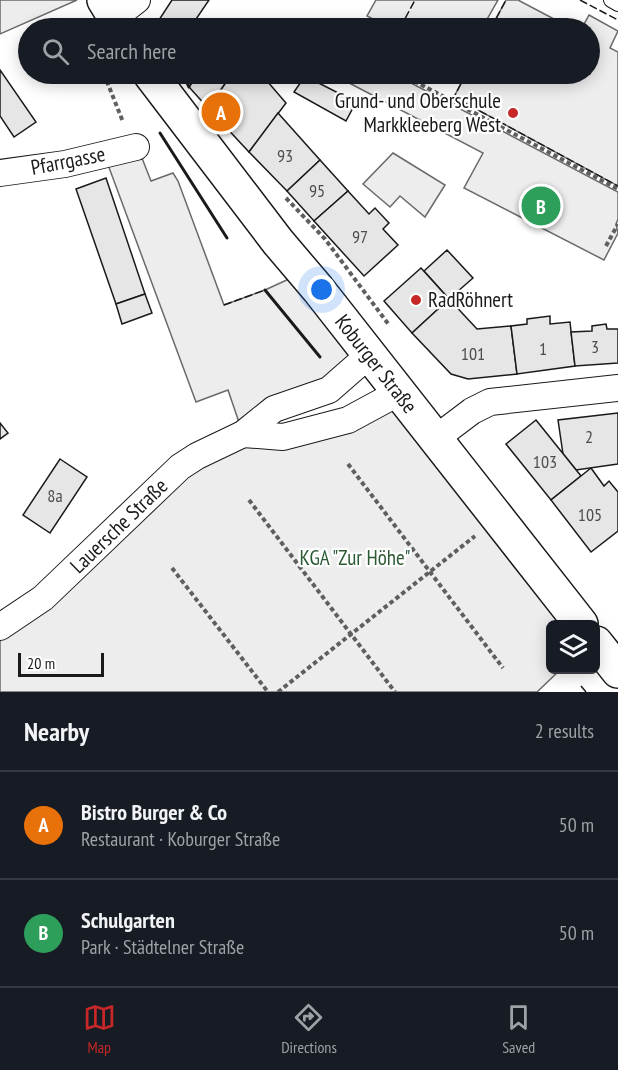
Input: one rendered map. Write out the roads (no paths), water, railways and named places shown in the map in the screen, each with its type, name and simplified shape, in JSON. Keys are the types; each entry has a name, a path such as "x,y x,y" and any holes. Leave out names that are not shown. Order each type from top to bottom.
{"main road":[{"name":"Koburger Straße","path":"158,84 578,620"},
{"path":"600,648 618,671"}],"street":[{"name":"Pfarrgasse","path":"0,173 65,164 136,147"},
{"name":"Lauersche Straße","path":"0,627 43,598 180,467 197,456 243,434 274,409 329,390 369,355"},
{"path":"435,439 472,411 490,402 618,388"},
{"name":"Lauersche Straße","path":"243,434 284,437 348,420 398,393"}],"lane":[{"path":"611,0 618,4"}],"place":[{"name":"Bistro Burger & Co","path":"221,112"},
{"name":"Grund- und Oberschule Markkleeberg West","path":"513,113"},
{"name":"Schulgarten","path":"541,206"},
{"name":"RadRöhnert","path":"416,300"}],"park label":[{"name":"KGA \"Zur Höhe\"","path":"355,558"}]}
